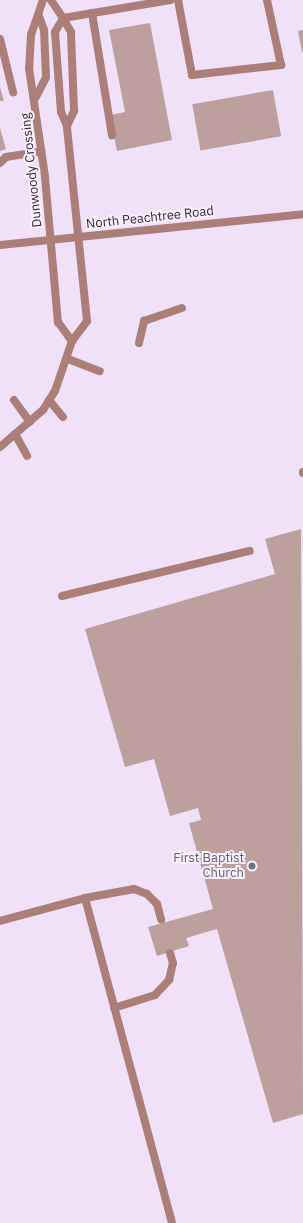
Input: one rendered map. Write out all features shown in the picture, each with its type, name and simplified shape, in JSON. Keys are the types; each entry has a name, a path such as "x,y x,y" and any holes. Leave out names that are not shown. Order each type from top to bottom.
{"street":[{"name":"Dunwoody Crossing","path":"43,0 39,16 31,34 30,61 36,97 52,240 58,322 72,341"},
{"path":"51,0 71,32 74,104 67,126"},
{"path":"63,18 170,0"},
{"path":"178,0 192,75 281,65 267,0"},
{"path":"92,13 112,135"},
{"name":"Dunwoody Crossing","path":"36,97 46,77 44,30 39,16"},
{"path":"0,447 30,422 49,400 68,359 72,341 87,322 67,126 61,112 55,32 63,18"},
{"path":"0,39 13,92"},
{"path":"0,163 6,157 42,151"},
{"name":"North Peachtree Road","path":"0,245 303,214"},
{"path":"139,343 144,321 182,308"},
{"path":"68,359 100,371"},
{"path":"14,400 30,422"},
{"path":"49,400 63,417"},
{"path":"15,434 27,456"},
{"path":"62,596 250,551"},
{"path":"0,921 84,898 134,889 147,894 157,904 161,919"},
{"path":"84,898 172,1223"},
{"path":"114,1008 155,995 169,980 173,963 170,953"}],"building":[{"path":"150,23 172,140 117,151 110,115 125,112 109,30"},
{"path":"303,30 303,52 302,52 298,31"},
{"path":"0,87 4,101 0,101"},
{"path":"273,90 281,136 200,151 192,104"},
{"path":"0,128 6,149 0,151"},
{"name":"First Baptist Church","path":"301,529 303,1114 273,1123 217,929 186,938 189,946 157,956 148,927 213,909 189,823 201,820 198,808 170,816 154,759 125,767 85,629 275,574 265,539"}],"place":[{"name":"First Baptist Church","path":"252,866"}]}
